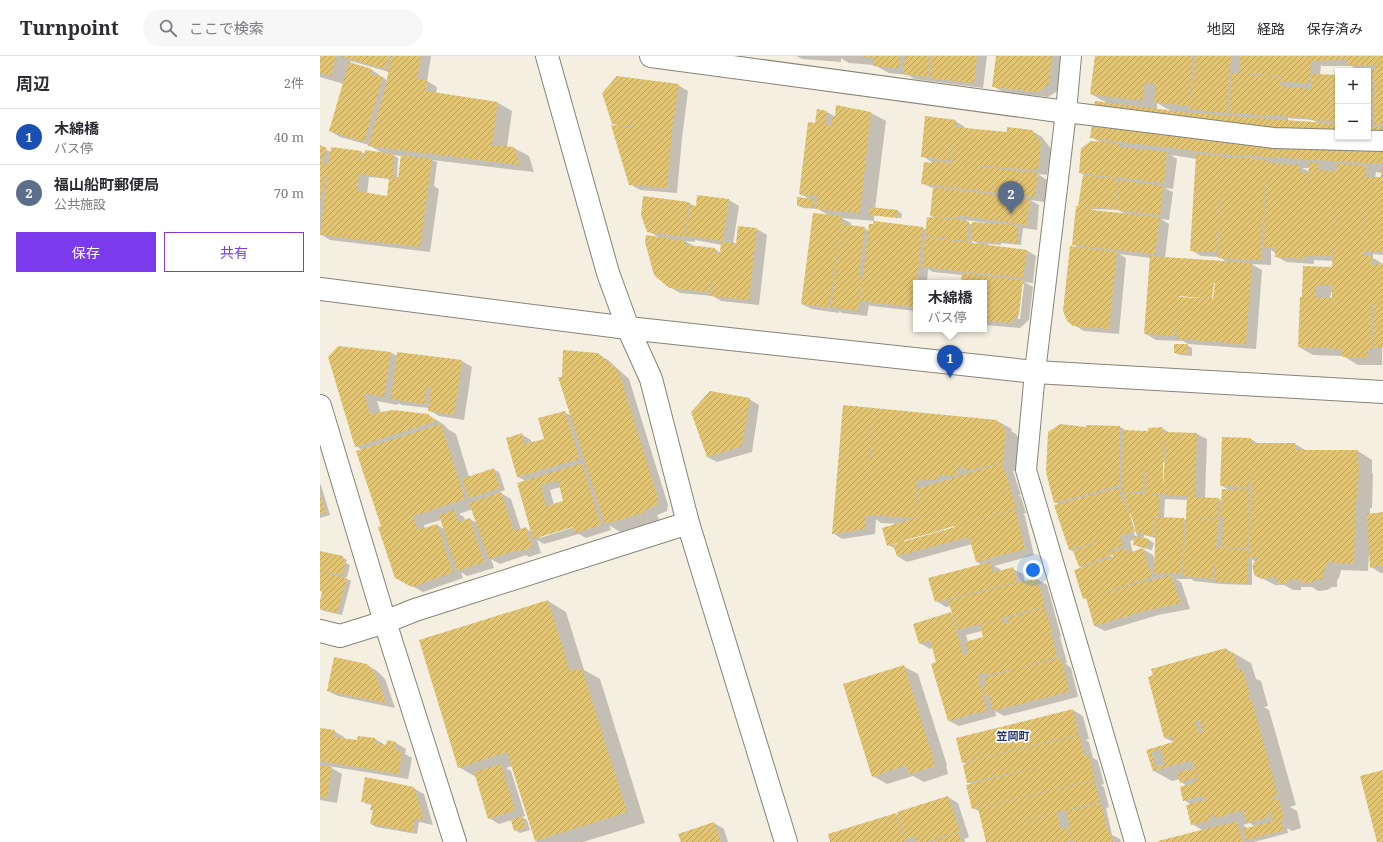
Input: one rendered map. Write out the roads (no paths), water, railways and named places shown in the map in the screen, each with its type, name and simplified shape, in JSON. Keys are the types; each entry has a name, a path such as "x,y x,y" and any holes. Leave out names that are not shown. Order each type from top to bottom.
{"street":[{"path":"547,56 608,273 628,328 651,379 688,523 786,842"},
{"path":"651,56 1066,112 1274,138 1383,141"},
{"path":"1071,56 1066,112 1035,372 1026,470 1135,842"},
{"path":"320,289 628,328 1035,372 1383,392"},
{"path":"320,406 385,622 455,842"},
{"path":"320,631 340,636 385,622 415,610 688,523"}],"place":[{"name":"福山船町郵便局","path":"1011,214"},
{"name":"木綿橋","path":"950,378"}],"district":[{"name":"笠岡町","path":"1013,736"}]}
